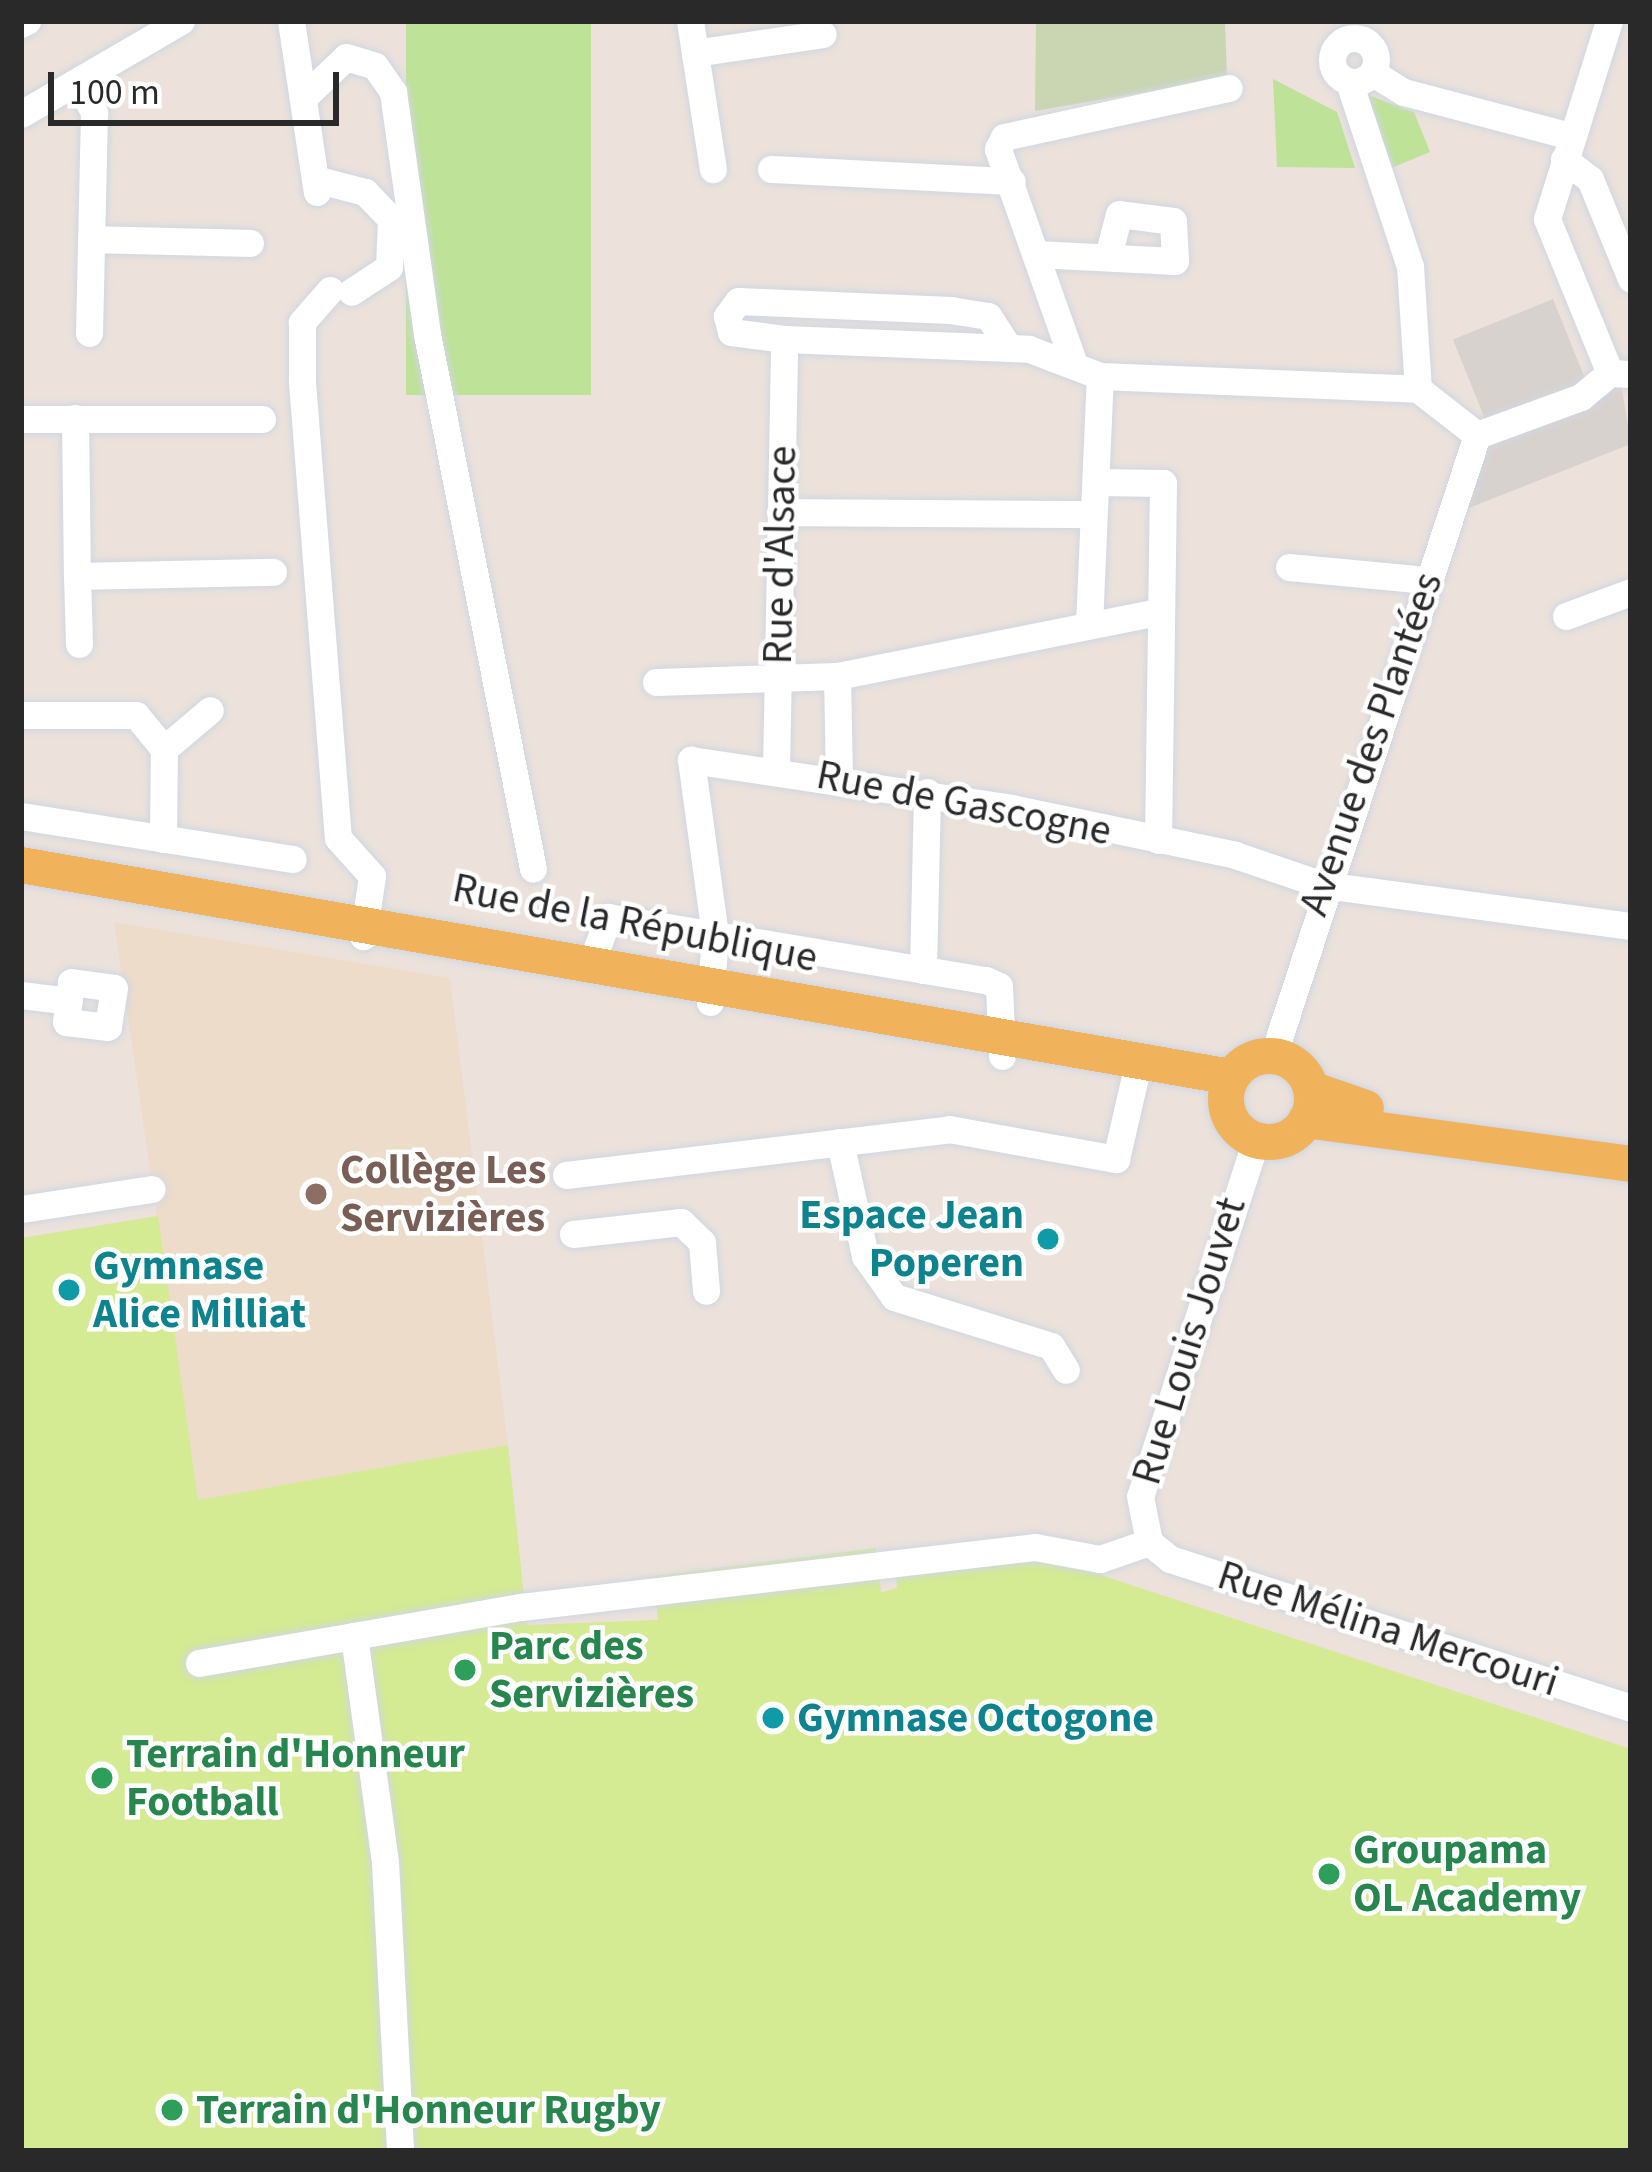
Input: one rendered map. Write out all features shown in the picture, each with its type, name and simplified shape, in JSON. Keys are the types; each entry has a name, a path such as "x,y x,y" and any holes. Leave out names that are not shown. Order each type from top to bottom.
{"main road":[{"name":"Rue de la République","path":"25,863 278,913 592,962 712,993"},
{"name":"Rue de la République","path":"364,927 1228,1090"},
{"name":"Rue de la République","path":"1002,1047 1134,1081 1228,1090"},
{"path":"1308,1105 1284,1139 1256,1140 1228,1090 1274,1056 1308,1105 1631,1163"},
{"path":"1308,1105 1349,1105 1631,1148"}],"street":[{"path":"21,114 181,21"},
{"path":"291,21 316,187 378,200 405,237"},
{"path":"690,21 713,169"},
{"path":"1386,21 1363,39 1334,51 1361,77 1568,148 1590,179 1631,279"},
{"path":"1009,348 988,316 951,310 738,301 728,316 730,332 784,339 1009,348 1074,364 1100,376 1418,389 1477,435 1581,397 1621,374 1547,219 1609,21"},
{"path":"695,53 823,34"},
{"path":"1363,39 1361,77 1410,266 1418,389"},
{"path":"303,98 334,61 375,66 393,92 405,237 420,281 533,869"},
{"path":"78,81 94,113 89,333"},
{"path":"1074,364 998,148 1015,130 1229,88"},
{"path":"770,169 1012,181"},
{"path":"364,927 372,876 338,838 302,382 302,322 336,292 389,267 405,237"},
{"path":"91,239 250,243"},
{"path":"1037,254 1108,256"},
{"path":"336,292 420,281"},
{"name":"Rue d'Alsace","path":"776,770 784,339"},
{"path":"1089,625 1100,376"},
{"path":"75,418 79,644"},
{"path":"21,419 262,418"},
{"name":"Avenue des Plantées","path":"1274,1056 1326,874 1477,435"},
{"path":"1096,482 1163,483 1159,840"},
{"path":"780,512 1093,514"},
{"path":"1289,567 1426,580"},
{"path":"77,576 273,572"},
{"path":"1566,616 1631,592"},
{"path":"656,682 778,683 837,676 1161,610"},
{"path":"837,676 839,776"},
{"path":"164,749 210,710"},
{"path":"21,715 136,715 164,749 164,838"},
{"name":"Rue de Gascogne","path":"715,935 691,760 839,776 1326,874 1631,926"},
{"path":"923,970 927,792"},
{"path":"21,816 293,859"},
{"path":"592,962 608,917 923,970 999,986 1002,1047"},
{"path":"712,993 715,935"},
{"path":"21,995 69,1001"},
{"path":"566,1175 949,1129 1116,1159 1134,1081"},
{"name":"Rue Louis Jouvet","path":"1149,1542 1140,1496 1256,1140"},
{"path":"840,1142 865,1256 894,1298 1051,1346 1066,1370"},
{"path":"790,1148 849,1187"},
{"path":"21,1209 151,1189"},
{"path":"573,1234 681,1222 702,1242 706,1291"},
{"path":"199,1663 354,1636 1036,1547 1100,1558 1149,1542"},
{"name":"Rue Mélina Mercouri","path":"1149,1542 1170,1559 1631,1708"},
{"path":"354,1636 386,1862 400,2151"}],"shaded area":[{"path":"1553,299 1586,382 1486,422 1453,339"},
{"path":"1621,383 1631,444 1461,511 1489,445"},
{"name":"Collège Les Servizières","path":"114,922 450,978 508,1445 198,1500"}],"green space":[{"path":"406,21 591,21 591,395 406,395"},
{"path":"1036,21 1225,21 1227,78 1035,111"},
{"path":"1273,79 1337,112 1355,168 1277,167"},
{"path":"1368,95 1414,112 1430,152 1389,169"},
{"name":"Parc des Servizières","path":"158,1216 198,1500 508,1445 527,1625 658,1620 654,1576 876,1548 881,1593 898,1587 893,1571 1037,1554 1631,1749 1631,2151 21,2151 21,1238"}],"place":[{"name":"Collège Les Servizières","path":"316,1194"},
{"name":"Espace Jean Poperen","path":"1048,1239"},
{"name":"Gymnase Alice Milliat","path":"69,1290"},
{"name":"Parc des Servizières","path":"465,1670"},
{"name":"Gymnase Octogone","path":"773,1718"},
{"name":"Terrain d'Honneur Football","path":"102,1778"},
{"name":"Groupama OL Academy","path":"1329,1874"},
{"name":"Terrain d'Honneur Rugby","path":"172,2110"}]}
